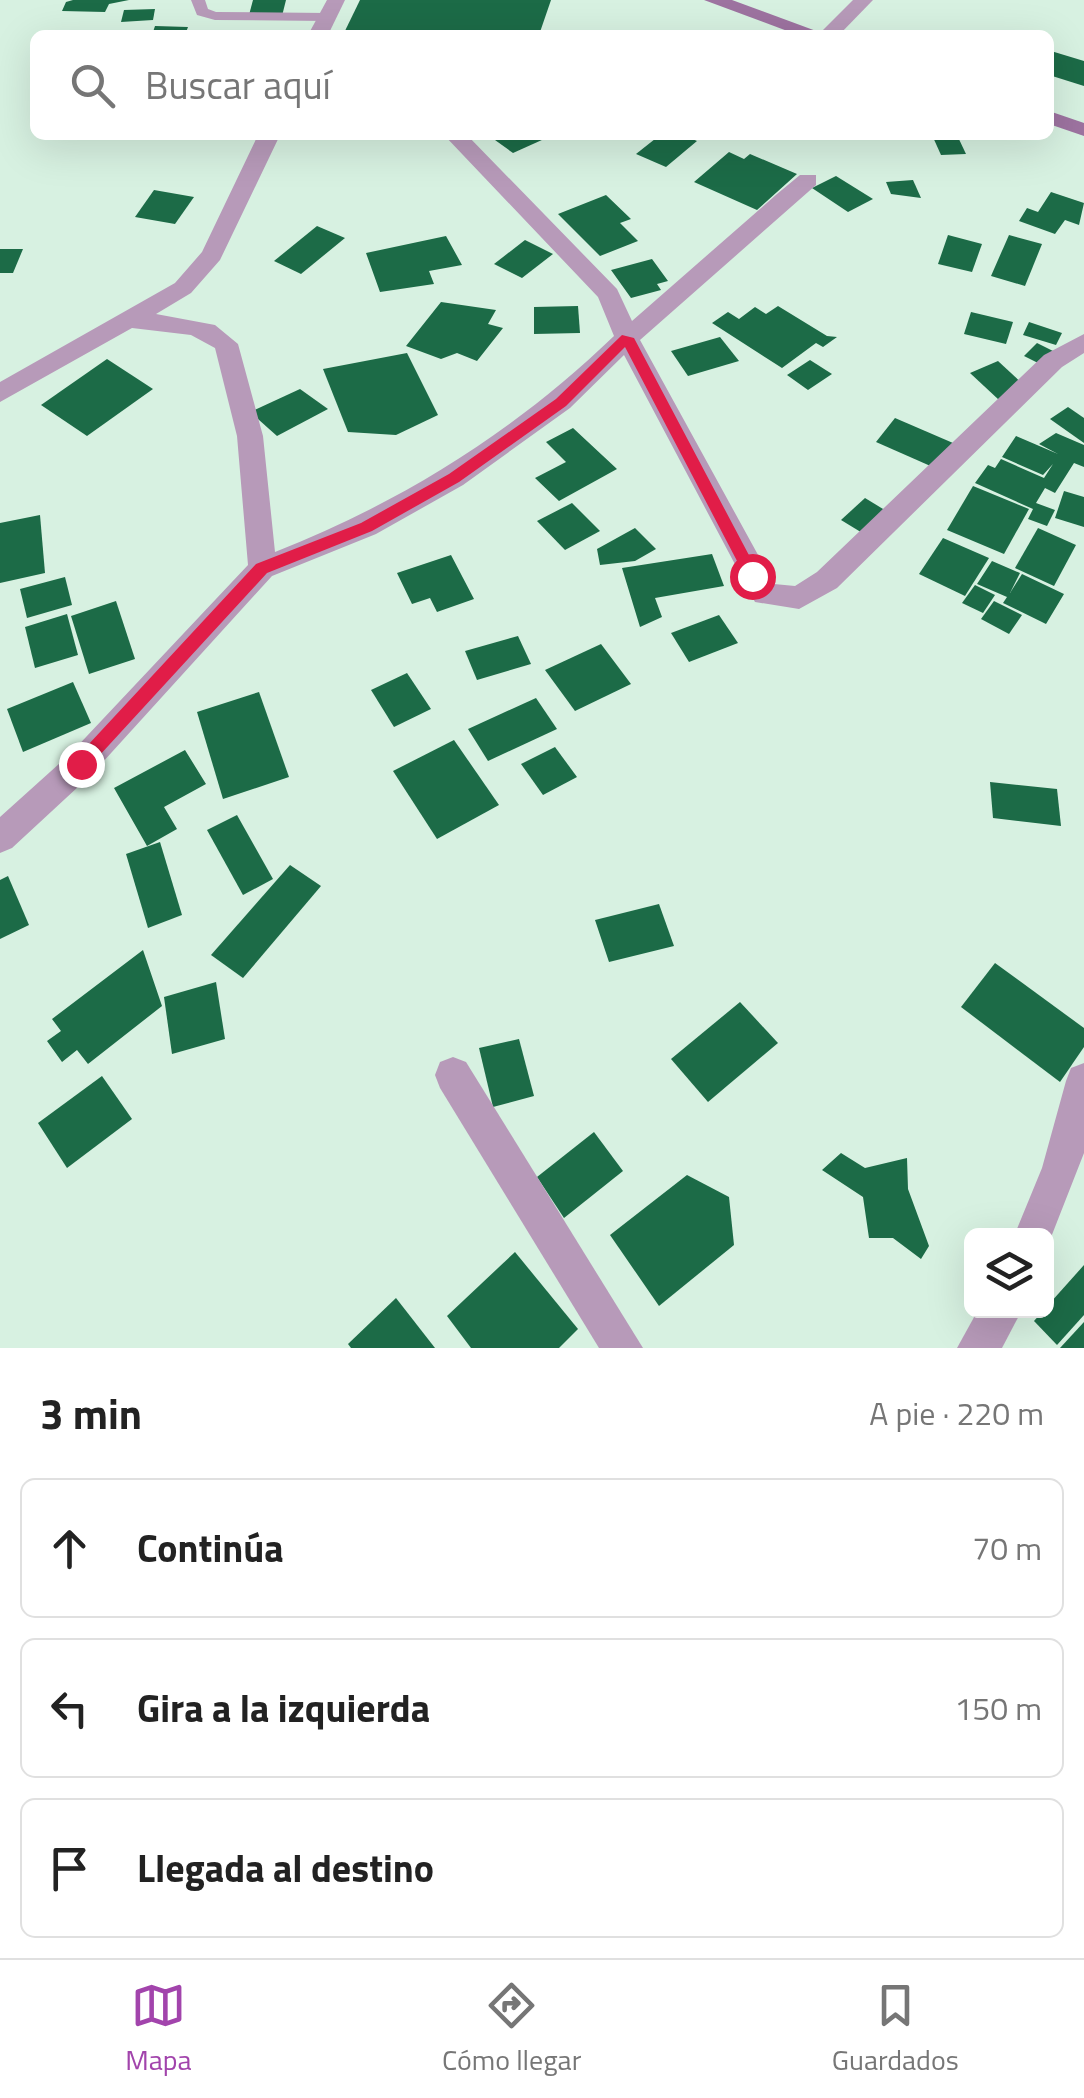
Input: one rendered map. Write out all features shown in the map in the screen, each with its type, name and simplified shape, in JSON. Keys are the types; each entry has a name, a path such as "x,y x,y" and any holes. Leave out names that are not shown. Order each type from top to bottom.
{"main road":[{"path":"712,0 802,30"},
{"path":"1054,120 1084,130"}],"street":[{"path":"833,30 864,0"},
{"path":"0,393 183,288 212,256 268,140"},
{"path":"460,140 609,294 627,338 765,594 799,598 827,580 1053,362 1084,342"},
{"path":"0,838 81,764 262,568 366,527 454,478 561,402 756,220 808,180"},
{"path":"132,320 197,328 216,333 226,344 250,436 262,568"},
{"path":"453,1075 622,1348"},
{"path":"1036,1228 1060,1169 1084,1082"},
{"path":"978,1348 997,1318"}],"lane":[{"path":"198,0 202,12 215,16 327,17"}],"building":[{"path":"129,0 109,4 105,12 62,11 66,2"},
{"path":"253,0 286,0 282,16 249,15"},
{"path":"360,0 551,0 541,30 345,30"},
{"path":"155,9 153,20 121,22 124,10"},
{"path":"155,26 188,27 187,30 154,30"},
{"path":"1054,52 1084,61 1084,86 1054,77"},
{"path":"495,140 542,140 513,153"},
{"path":"654,140 697,141 666,167 636,154"},
{"path":"934,140 959,140 966,154 941,155"},
{"path":"729,152 744,159 750,154 797,174 757,210 694,182"},
{"path":"836,176 873,199 848,212 812,188"},
{"path":"913,180 921,198 891,194 886,182"},
{"path":"154,190 194,197 175,224 135,217"},
{"path":"1051,192 1084,203 1079,225 1065,220 1055,234 1019,221 1027,208 1038,212"},
{"path":"606,195 631,219 620,223 638,241 600,256 558,214"},
{"path":"317,226 345,238 301,274 274,261"},
{"path":"948,235 982,244 972,272 938,264"},
{"path":"1009,235 1042,244 1025,286 991,276"},
{"path":"446,236 462,265 429,271 434,284 380,292 366,253"},
{"path":"525,240 553,254 522,278 494,264"},
{"path":"0,249 23,249 13,273 0,273"},
{"path":"652,259 668,281 657,284 661,290 631,298 611,270"},
{"path":"441,302 496,310 488,324 503,328 477,361 457,353 441,359 406,346"},
{"path":"578,306 580,333 534,334 534,307"},
{"path":"778,306 827,336 837,337 823,347 816,343 782,368 712,323 728,312 739,319 755,307 766,314"},
{"path":"971,312 1013,322 1006,344 964,334"},
{"path":"1029,322 1062,333 1056,345 1023,335"},
{"path":"720,337 739,361 688,376 671,351"},
{"path":"1037,343 1055,352 1042,365 1024,356"},
{"path":"407,353 438,415 396,435 348,432 323,369"},
{"path":"107,359 153,389 87,436 41,405"},
{"path":"810,360 832,374 808,390 787,375"},
{"path":"998,361 1027,388 999,400 970,373"},
{"path":"300,389 328,409 277,436 250,412"},
{"path":"1068,407 1084,418 1084,443 1050,419"},
{"path":"895,418 953,443 935,468 876,442"},
{"path":"573,428 617,469 559,501 535,478 566,462 546,442"},
{"path":"1056,433 1084,445 1084,467 1074,463 1055,493 1045,488 1036,503 1055,510 1047,526 1028,519 1033,509 975,483 988,465 995,468 1001,459 1044,478 1053,464 1043,475 1002,457 1016,436 1058,454 1039,444"},
{"path":"973,486 1029,509 1004,554 947,530"},
{"path":"1064,491 1084,497 1084,527 1055,518"},
{"path":"865,498 888,512 864,534 841,520"},
{"path":"572,503 600,531 565,550 537,521"},
{"path":"40,515 45,573 0,583 0,523"},
{"path":"635,528 656,549 635,561 600,565 597,549"},
{"path":"1038,528 1076,545 1054,586 1015,568"},
{"path":"943,538 989,558 965,596 919,574"},
{"path":"712,554 724,586 655,598 662,617 640,627 622,568"},
{"path":"451,555 474,599 437,612 430,598 412,604 397,573"},
{"path":"992,561 1020,573 1010,593 1022,574 1064,594 1046,624 1003,603 1007,597 977,584"},
{"path":"65,577 72,605 27,618 20,589"},
{"path":"975,585 995,595 983,613 962,603"},
{"path":"116,601 135,659 89,674 71,616"},
{"path":"994,601 1022,615 1009,634 981,619"},
{"path":"67,614 78,655 35,668 25,627"},
{"path":"719,615 738,643 689,662 671,633"},
{"path":"518,636 531,664 477,680 465,651"},
{"path":"601,644 631,684 575,711 545,670"},
{"path":"407,673 431,709 394,727 371,690"},
{"path":"73,682 91,723 23,752 7,709"},
{"path":"259,692 289,777 223,799 197,712"},
{"path":"536,698 557,729 488,761 468,729"},
{"path":"454,740 499,805 437,839 393,771"},
{"path":"555,747 577,777 543,795 521,764"},
{"path":"185,750 206,784 164,807 177,829 147,846 114,788"},
{"path":"990,782 1057,789 1061,826 993,818"},
{"path":"237,815 273,879 243,895 207,830"},
{"path":"160,842 182,915 148,928 126,854"},
{"path":"290,865 321,886 243,978 211,955"},
{"path":"8,876 29,925 0,939 0,880"},
{"path":"659,904 674,946 609,962 595,920"},
{"path":"143,950 162,1006 88,1064 77,1050 62,1062 47,1041 61,1031 52,1019"},
{"path":"995,963 1084,1028 1084,1047 1060,1082 961,1007"},
{"path":"216,982 225,1039 172,1054 164,997"},
{"path":"740,1002 778,1043 708,1102 671,1059"},
{"path":"519,1039 534,1096 493,1107 479,1048"},
{"path":"102,1076 132,1119 67,1168 38,1123"},
{"path":"594,1132 623,1171 564,1218 537,1177"},
{"path":"841,1153 865,1168 907,1158 908,1189 929,1246 921,1259 893,1238 869,1238 863,1197 822,1170"},
{"path":"687,1175 729,1197 734,1245 659,1306 610,1235"},
{"path":"515,1252 578,1329 559,1348 471,1348 447,1316"},
{"path":"1084,1265 1084,1315 1057,1345 1034,1321 1054,1318 1054,1299"},
{"path":"396,1298 435,1348 351,1348 348,1344"},
{"path":"1084,1322 1084,1348 1060,1348"}],"route":[{"path":"81,764 262,568 366,527 454,478 561,402 627,338 752,576"}]}
